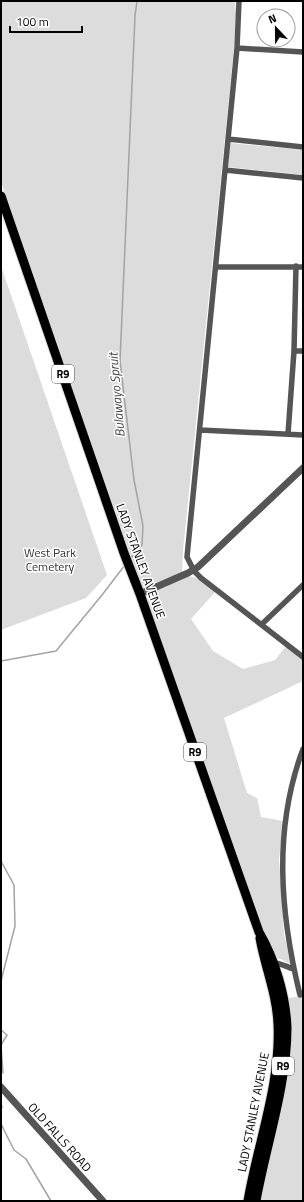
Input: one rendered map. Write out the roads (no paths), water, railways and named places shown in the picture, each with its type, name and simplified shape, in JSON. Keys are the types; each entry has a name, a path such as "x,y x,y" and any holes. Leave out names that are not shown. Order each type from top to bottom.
{"highway":[{"name":"LADY STANLEY AVENUE","path":"1,196 124,553 140,594 259,932 268,947 278,1022 278,1045 273,1087 248,1201"},
{"name":"LADY STANLEY AVENUE","path":"256,1201 274,1120 286,1048 287,1028 285,1004 270,964"}],"street":[{"path":"239,1 237,48 187,550 189,564 194,571 303,658"},
{"path":"237,48 303,52"},
{"path":"228,139 303,147"},
{"path":"225,170 303,178"},
{"path":"288,434 294,350 296,266"},
{"path":"216,267 303,267"},
{"path":"294,350 303,351"},
{"path":"200,430 303,435"},
{"path":"140,594 194,571 303,468"},
{"path":"262,624 303,585"},
{"path":"303,749 296,768 286,814 282,857 287,934 300,994 303,994"},
{"path":"270,964 278,962 288,968 294,969"},
{"name":"OLD FALLS ROAD","path":"1,1087 103,1201"}],"waterway":[{"name":"Bulawayo Spruit","path":"130,559 142,545 143,526 134,480 120,361 135,16 137,1"},
{"name":"Bulawayo Spruit","path":"1,661 56,651 125,565"},
{"name":"Bulawayo Spruit","path":"1,861 14,885 15,926 1,981"},
{"path":"1,1030 7,1035 1,1045"},
{"path":"1,1046 3,1073"},
{"path":"1,1111 2,1106"},
{"path":"1,1124 14,1150 26,1159 51,1201"}],"park label":[{"name":"West Park Cemetery","path":"50,559"}]}
